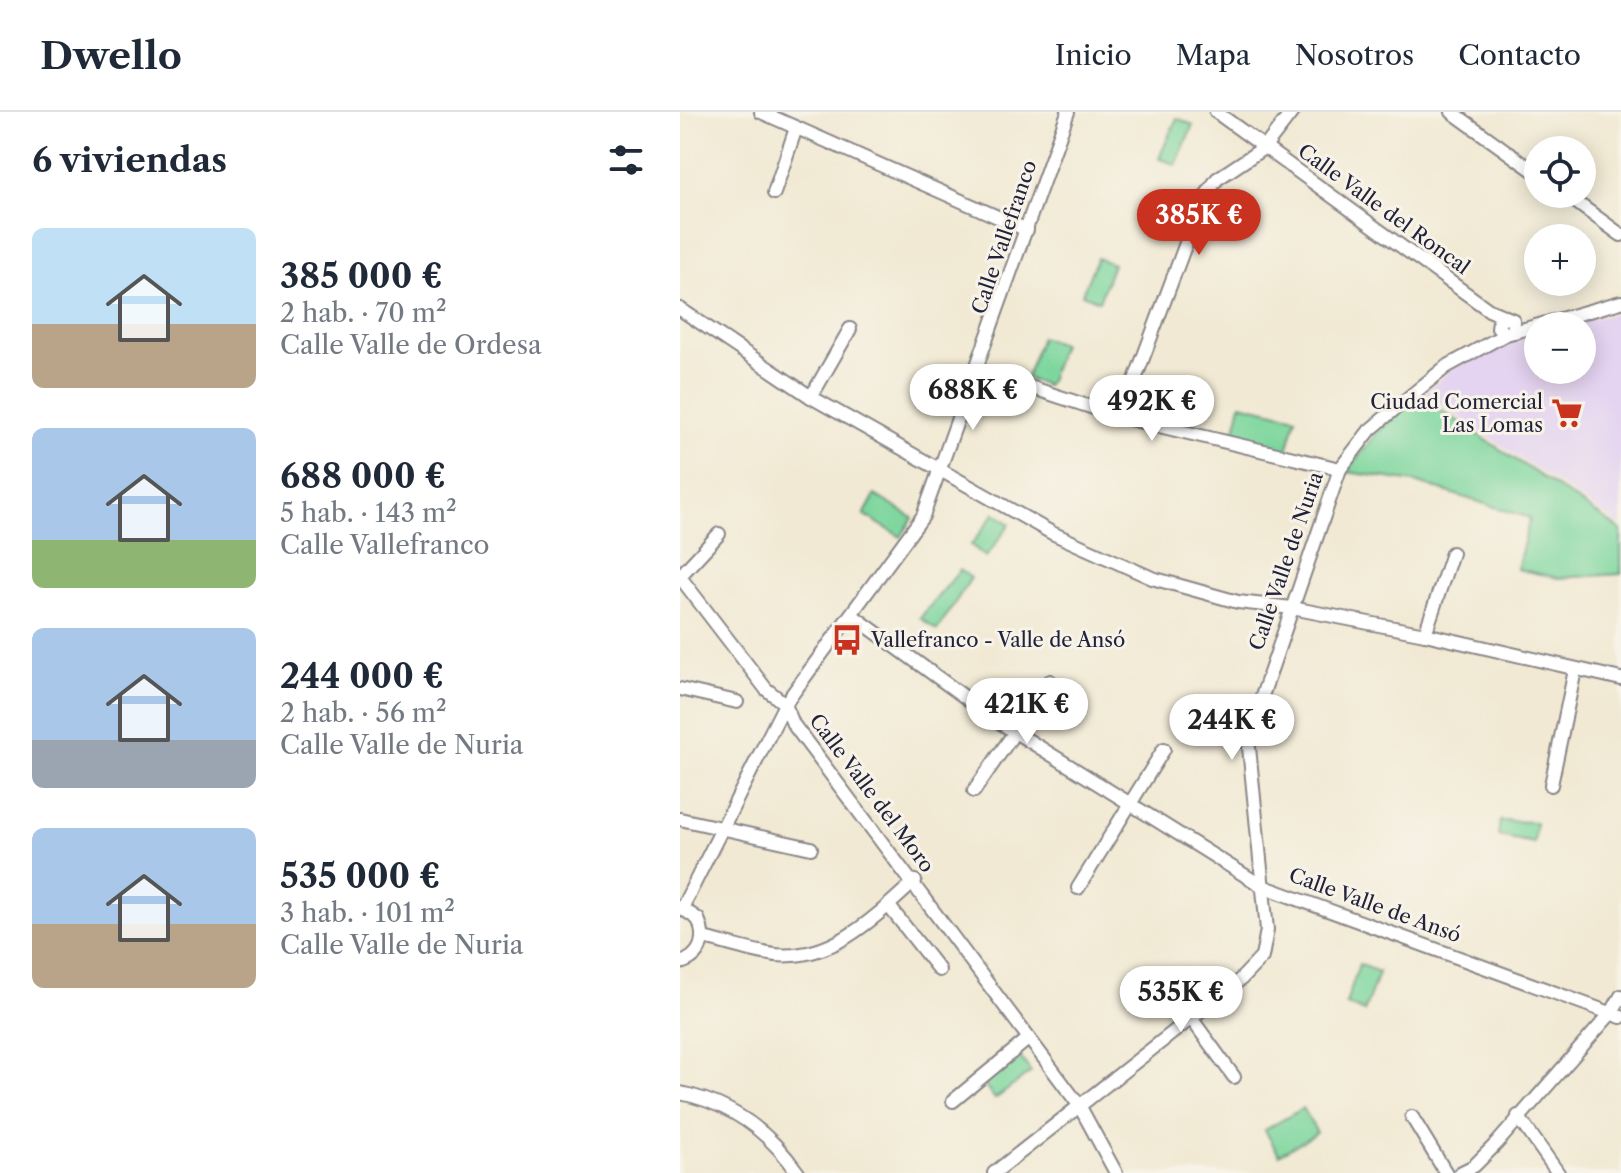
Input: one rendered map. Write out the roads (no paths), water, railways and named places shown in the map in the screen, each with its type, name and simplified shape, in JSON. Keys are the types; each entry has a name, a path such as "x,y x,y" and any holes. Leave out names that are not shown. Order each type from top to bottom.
{"street":[{"name":"Calle Vallefranco","path":"681,908 785,704 923,516 978,370 1068,112"},
{"name":"Calle Valle del Roncal","path":"1216,112 1489,310 1506,326"},
{"path":"1121,417 1201,203 1217,179 1265,147 1292,112"},
{"path":"1452,112 1524,164"},
{"path":"768,113 1027,230"},
{"path":"774,193 796,128"},
{"path":"1584,208 1621,235"},
{"path":"1506,326 1534,324 1621,302"},
{"path":"680,309 811,397 940,467 1052,533 1152,578 1238,602 1292,608 1425,634 1621,679"},
{"name":"Calle Valle de Nuria","path":"994,1173 1241,979 1262,957 1267,930 1248,737 1340,469 1370,430 1446,367 1506,326"},
{"path":"811,397 850,329"},
{"path":"978,370 1121,417 1340,469"},
{"name":"Calle Valle del Moro","path":"719,534 680,576 766,689 785,704 793,724 915,881 1079,1105 1116,1173"},
{"path":"1425,634 1452,553"},
{"name":"Calle Valle de Ansó","path":"852,615 1015,732 1128,806 1262,886 1616,1014"},
{"path":"1551,785 1575,670"},
{"path":"974,791 1050,681"},
{"path":"680,689 737,702"},
{"path":"1078,888 1164,749"},
{"path":"680,819 811,848"},
{"path":"703,938 775,955 801,955 837,945 915,881"},
{"path":"888,905 939,970"},
{"path":"680,963 698,952 703,938 698,919 681,908"},
{"path":"1147,975 1191,1018 1234,1077"},
{"path":"1460,1173 1474,1166 1616,1014 1621,996"},
{"path":"953,1101 1028,1039"},
{"path":"680,1093 718,1104 755,1125 782,1149 798,1173"},
{"path":"1518,1116 1558,1173"},
{"path":"1412,1117 1446,1173"}],"place":[{"name":"Ciudad Comercial Las Lomas","path":"1567,413"},
{"name":"Vallefranco - Valle de Ansó","path":"847,640"}]}
